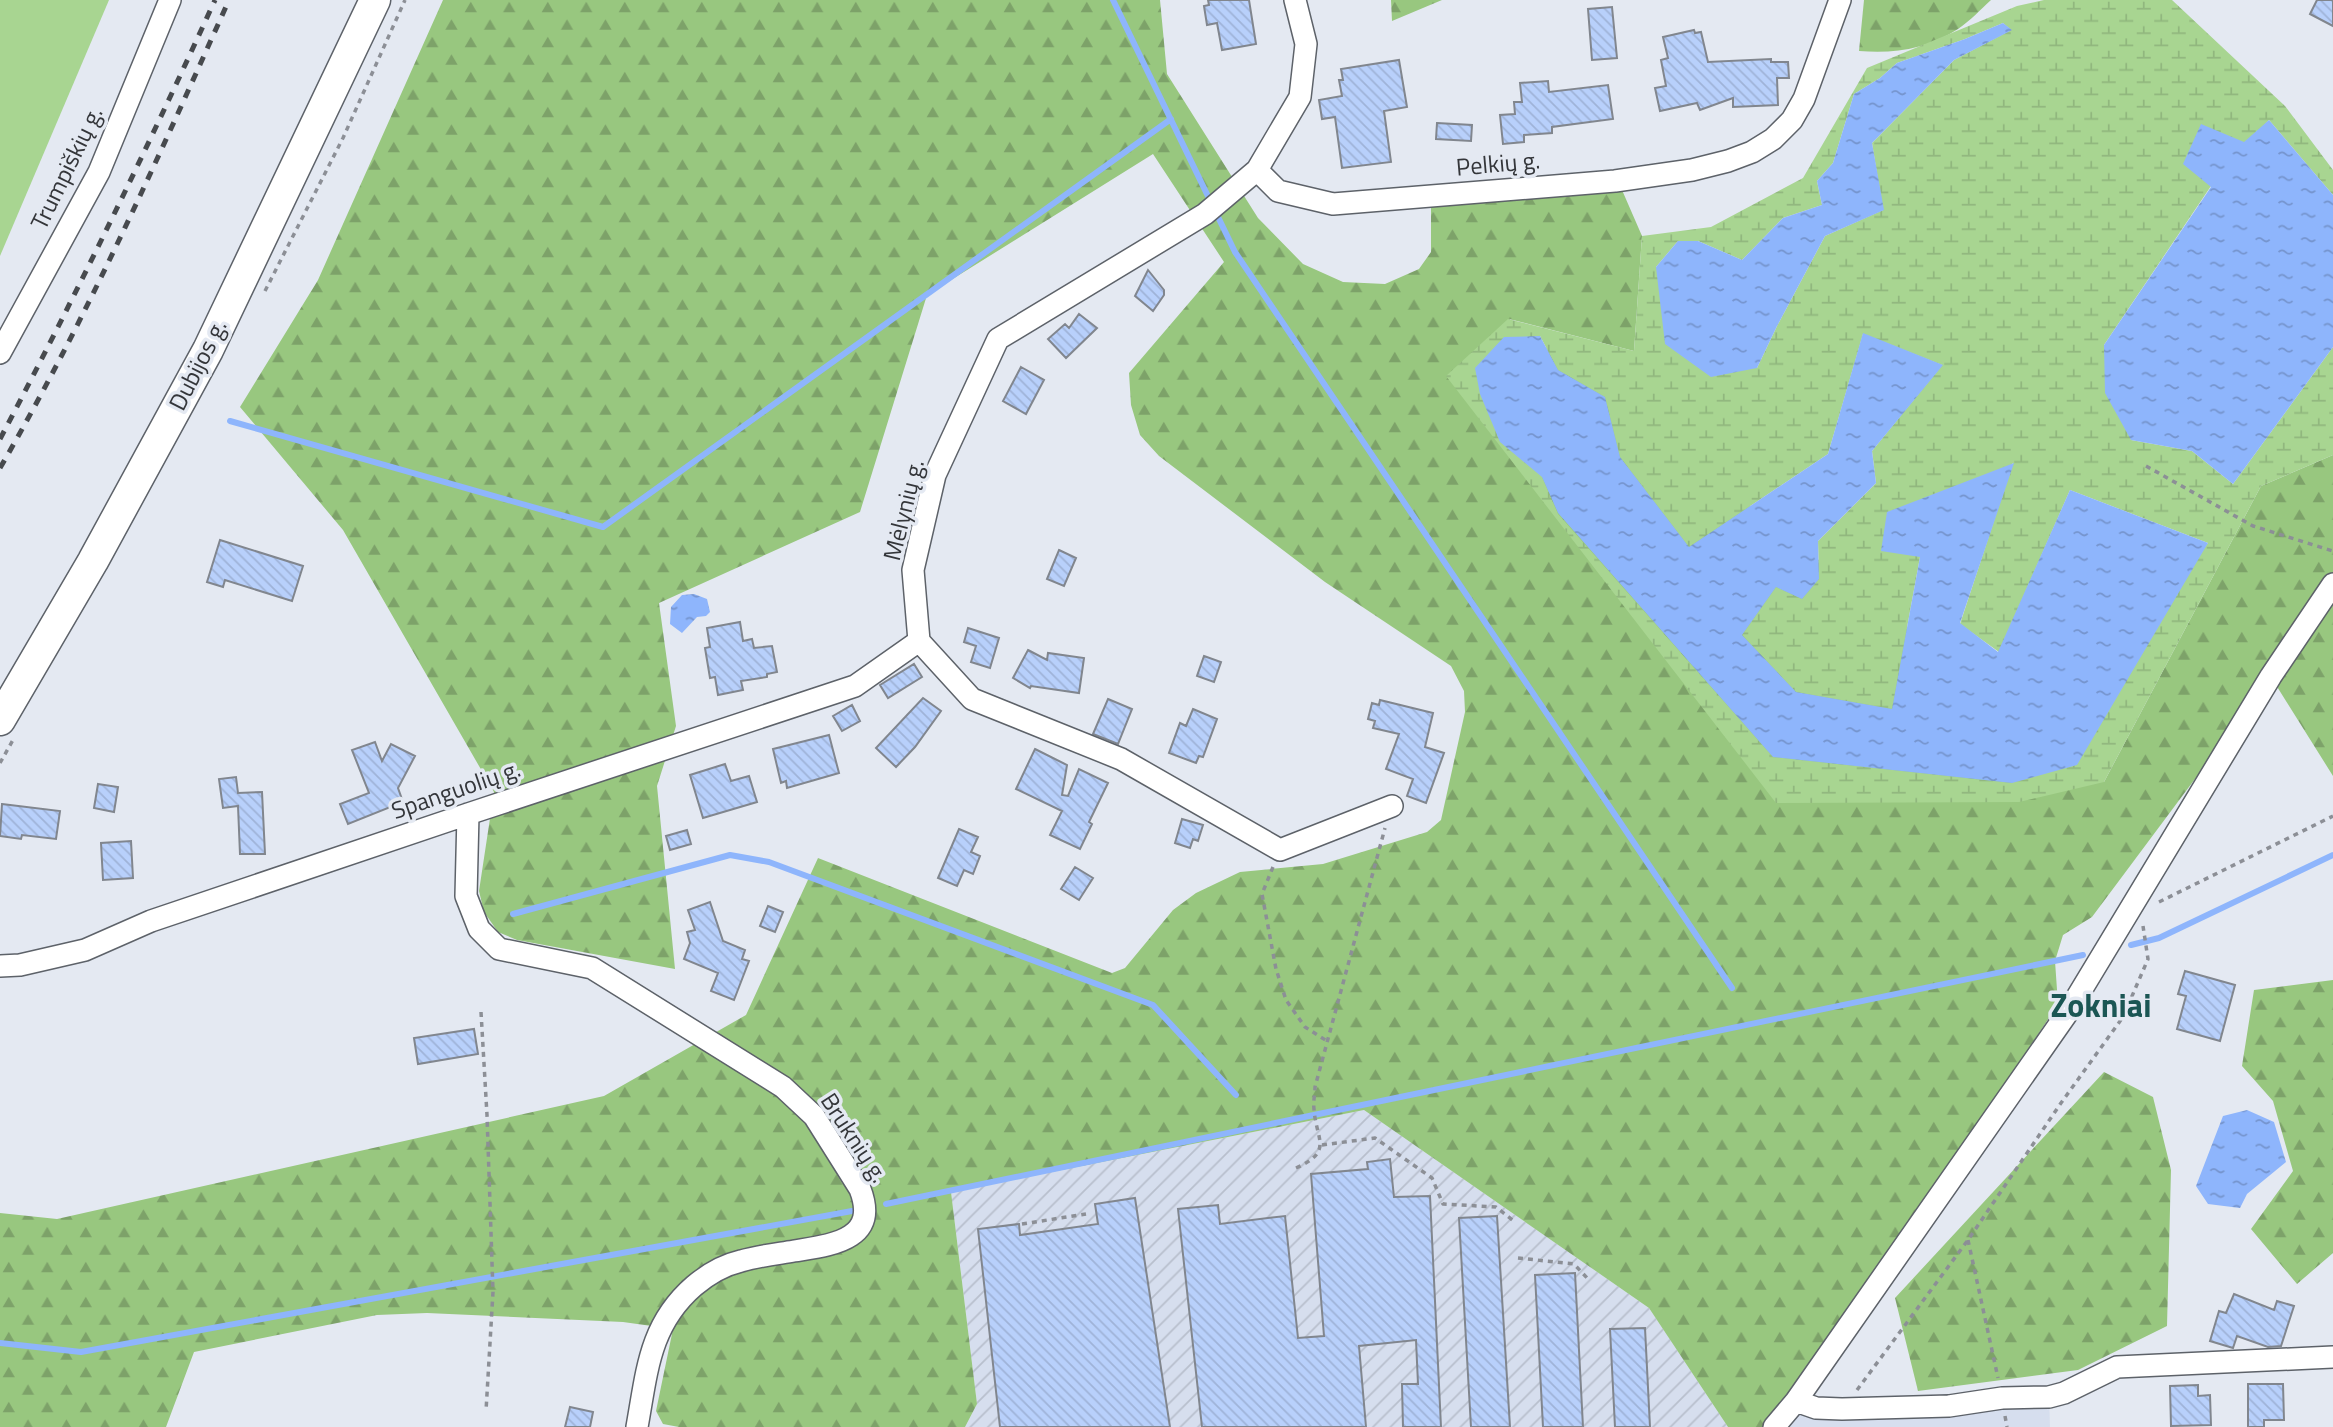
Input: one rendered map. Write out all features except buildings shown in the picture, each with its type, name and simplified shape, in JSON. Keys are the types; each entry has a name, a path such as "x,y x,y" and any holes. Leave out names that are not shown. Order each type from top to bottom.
{"main road":[{"name":"Dubijos g.","path":"0,720 93,561 208,350 375,0"}],"street":[{"name":"Trumpiškių g.","path":"0,353 99,172 170,0"},
{"path":"1257,170 1300,97 1306,44 1295,0"},
{"name":"Pelkių g.","path":"1257,170 1278,191 1333,204 1615,181 1692,170 1728,161 1752,152 1773,139 1792,120 1804,99 1840,0"},
{"name":"Mėlynių g.","path":"919,640 913,570 935,475 998,339 1205,215 1257,170"},
{"path":"1774,1427 1796,1401 2133,919 2271,676 2333,584"},
{"path":"919,640 972,699 1121,759 1280,850 1392,806"},
{"name":"Spanguolių g.","path":"0,966 20,965 85,950 151,921 855,686 919,640"},
{"name":"Bruknių g.","path":"468,814 466,896 479,929 499,949 592,968 783,1087 814,1116 865,1201 865,1216 860,1227 841,1242 740,1261 719,1269 695,1285 675,1306 658,1331 650,1354 637,1427"},
{"path":"1796,1401 1816,1408 1842,1409 1949,1406 2002,1398 2049,1397 2064,1393 2117,1367 2333,1356"}],"path":[{"path":"2146,466 2253,526 2333,551"},
{"path":"1296,1168 1313,1161 1321,1145 1314,1109 1315,1087 1392,806"},
{"path":"1842,1409 1968,1240 2123,1017 2148,959 2133,919 2148,908 2333,816"},
{"path":"1280,850 1262,894 1276,969 1286,1000 1305,1027 1327,1041"},
{"path":"481,1012 493,1292 486,1410"},
{"path":"1321,1145 1375,1138 1432,1178 1443,1204 1496,1207 1515,1223"},
{"path":"1022,1224 1086,1214"},
{"path":"1968,1240 2002,1398"},
{"path":"1518,1258 1574,1264 1589,1280"}],"shaded area":[{"path":"1364,1110 1649,1308 1728,1427 965,1427 977,1404 951,1192"},
{"path":"2049,1397 2050,1427 1774,1427 1796,1401"}],"green space":[{"path":"0,0 109,0 0,256"},
{"path":"443,0 1160,0 1167,74 1258,218 1303,264 1343,282 1385,284 1419,269 1431,252 1431,204 1622,190 1642,236 1634,351 1509,319 2104,782 2261,486 2333,455 2333,776 2271,677 2092,917 2063,935 2055,961 2058,1004 1796,1401 1774,1427 1728,1427 1649,1308 1364,1110 951,1192 977,1404 965,1427 679,1427 663,1424 656,1411 673,1329 623,1322 427,1313 377,1315 194,1352 166,1427 0,1427 0,1213 57,1219 604,1096 746,1015 818,858 1112,973 1125,968 1173,910 1196,893 1240,872 1323,864 1427,832 1441,820 1465,712 1464,691 1451,666 1325,582 1159,456 1140,435 1131,405 1129,373 1224,262 1153,154 927,295 860,512 659,603 676,726 657,786 675,969 517,940 498,932 484,912 479,891 494,792 343,530 240,407 318,280"},
{"path":"1391,0 1442,0 1392,21"},
{"path":"1864,0 1991,0 1962,26 1935,41 1910,49 1872,52 1859,51"},
{"path":"2044,0 2172,0 2285,106 2333,170 2333,195 2269,120 2211,186 2104,345 2131,440 2192,451 2233,484 2333,347 2333,455 2261,486 2104,782 2019,802 1776,803 1446,376 1508,319 1634,351 1642,236 1711,227 1803,178 1867,68 2017,6","holes":["2003,23 2011,30 1954,60 1872,143 1883,210 1825,236 1757,368 1656,267 1678,241 1698,241 1742,260 1783,218 1822,205 1817,181 1833,163 1854,94 1880,78 1897,63","1863,334 1942,365 1872,451 1876,483 1818,541 1819,579 1802,599 1776,587 1742,635 1796,692 1892,709 1920,557 2013,463 1960,624 1999,652 2070,490 2208,543 2012,783 1773,757 1558,514 1542,477 1540,336 1558,370 1605,397 1620,457 1689,547 1828,454"]},
{"path":"2333,980 2333,1253 2297,1284 2251,1229 2293,1171 2273,1101 2242,1066 2254,990"},
{"path":"2104,1072 2153,1097 2171,1170 2167,1326 2078,1370 1918,1391 1895,1298"}],"water":[{"path":"2003,23 2012,30 1954,60 1872,143 1884,210 1825,236 1757,368 1711,377 1665,344 1656,267 1678,241 1698,241 1742,260 1783,218 1822,205 1817,181 1833,163 1854,94 1880,78 1897,63"},
{"path":"2269,120 2333,195 2333,347 2233,484 2192,451 2131,440 2105,393 2104,345 2211,187 2183,164 2201,124 2244,142"},
{"path":"1863,333 1943,365 1872,451 1876,483 1818,541 1819,579 1802,599 1776,587 1742,635 1796,692 1892,709 1920,557 1881,551 1887,512 2014,463 1960,623 1998,652 2070,490 2208,543 2077,765 2012,783 1773,757 1558,513 1542,477 1500,442 1480,394 1475,368 1504,337 1540,336 1558,370 1605,397 1620,457 1689,547 1828,454"},
{"path":"694,594 707,599 710,612 706,616 697,617 682,633 670,624 671,607 682,595"},
{"path":"2247,1110 2274,1122 2286,1162 2247,1194 2240,1208 2208,1204 2196,1186 2223,1116"}],"waterway":[{"path":"1113,0 1235,252 1732,988"},
{"path":"230,421 603,527 1171,119"},
{"path":"513,914 730,855 769,862 1153,1005 1236,1095"},
{"path":"2131,945 2159,938 2333,855"},
{"path":"886,1204 2083,955"},
{"path":"0,1343 81,1352 852,1211"}],"railway":[{"path":"0,439 110,221 215,0"},
{"path":"0,468 92,296 229,0"}],"district":[{"name":"Zokniai","path":"2101,1006"}]}
